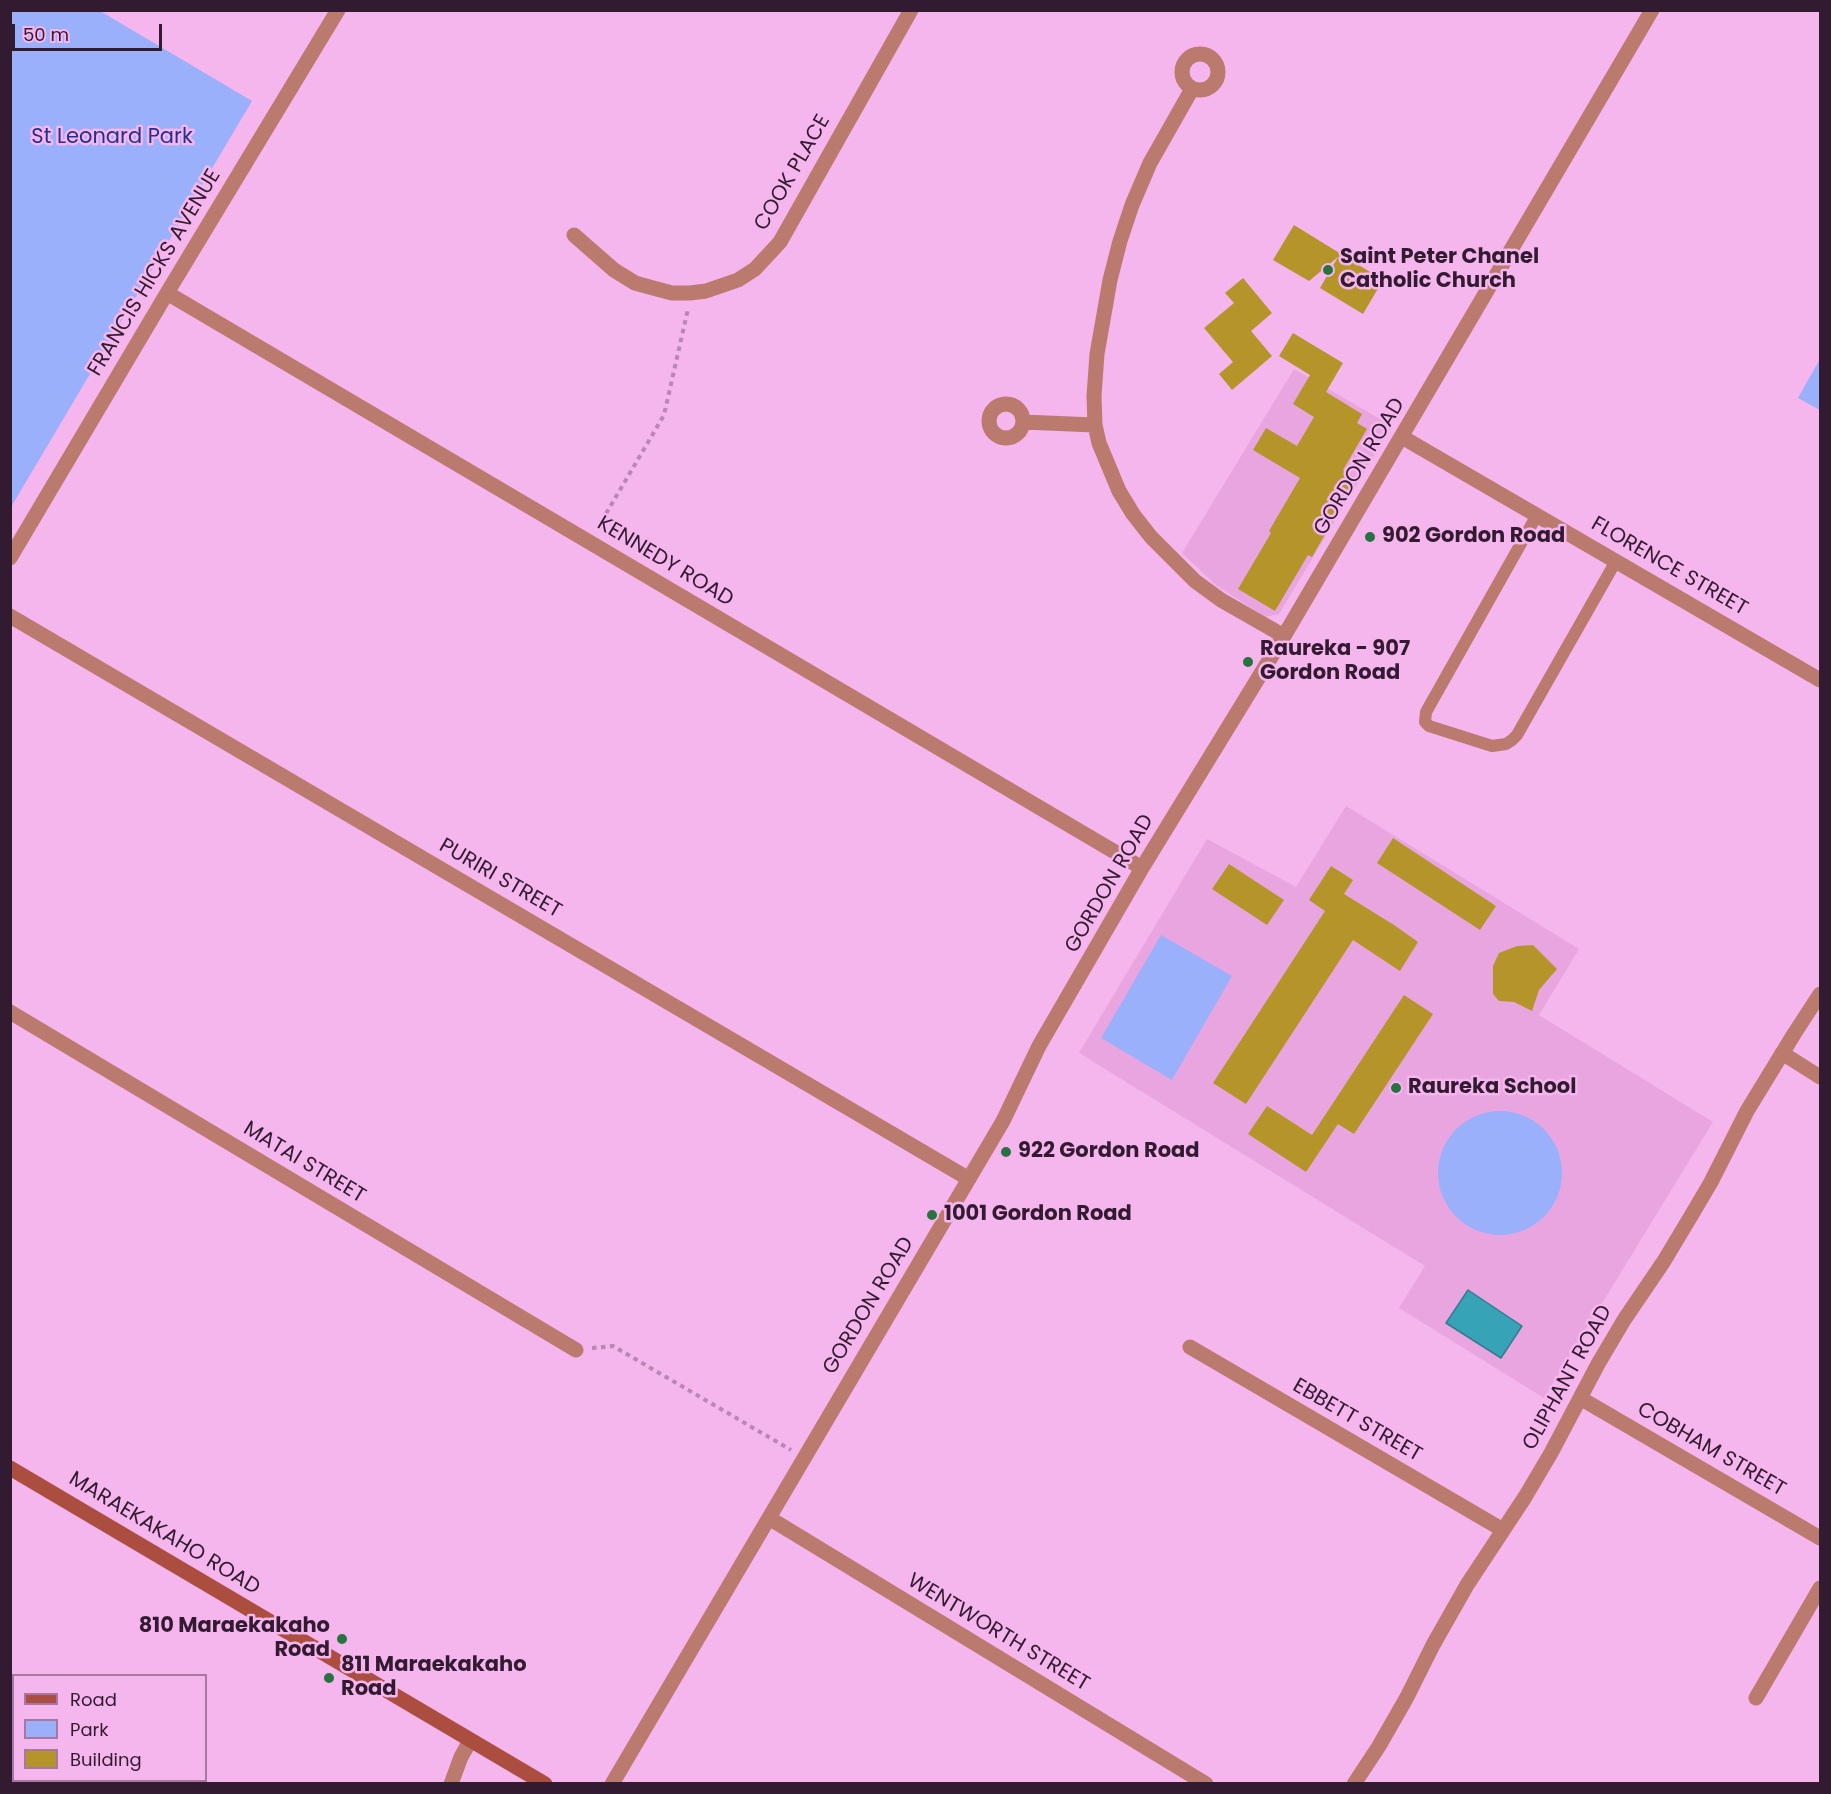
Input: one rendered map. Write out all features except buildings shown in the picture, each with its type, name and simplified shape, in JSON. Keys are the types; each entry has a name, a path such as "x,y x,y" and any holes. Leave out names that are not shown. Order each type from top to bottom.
{"main road":[{"name":"MARAEKAKAHO ROAD","path":"10,1468 545,1784"}],"street":[{"name":"FRANCIS HICKS AVENUE","path":"10,558 338,10"},
{"name":"COOK PLACE","path":"574,235 614,270 634,283 672,293 690,293 706,291 738,280 755,268 780,242 911,10"},
{"name":"GORDON ROAD","path":"612,1784 1004,1121 1039,1046 1142,868 1284,636 1652,10"},
{"path":"1192,89 1150,163 1120,241 1110,280 1097,354 1094,396 1095,425 1099,443 1119,491 1150,537 1196,581 1221,600 1284,636"},
{"name":"KENNEDY ROAD","path":"167,293 1142,868"},
{"path":"1023,422 1095,425"},
{"name":"FLORENCE STREET","path":"1402,437 1821,680"},
{"name":"PURIRI STREET","path":"10,616 969,1179"},
{"name":"OLIPHANT ROAD","path":"1354,1784 1407,1697 1467,1585 1551,1453 1624,1320 1664,1261 1711,1182 1746,1111 1821,994"},
{"name":"MATAI STREET","path":"10,1012 576,1350"},
{"path":"1782,1053 1821,1077"},
{"name":"EBBETT STREET","path":"1190,1347 1503,1530"},
{"name":"COBHAM STREET","path":"1580,1398 1821,1538"},
{"name":"WENTWORTH STREET","path":"769,1518 1206,1784"},
{"path":"1756,1698 1821,1588"},
{"path":"451,1784 470,1741"}],"lane":[{"path":"1537,515 1426,712 1425,722 1429,726 1492,746 1506,744 1512,740 1517,735 1616,561"}],"path":[{"path":"589,542 664,415 688,315 690,293"},
{"path":"576,1350 613,1346 804,1457"}],"shaded area":[{"path":"1294,369 1392,426 1279,614 1265,617 1216,585 1182,553"},
{"name":"Raureka School","path":"1346,806 1579,949 1539,1015 1713,1122 1544,1398 1399,1308 1425,1266 1079,1053 1207,839 1296,887"},
{"path":"1468,1290 1522,1326 1501,1358 1446,1323"}],"green space":[{"name":"St Leonard Park","path":"11,10 100,11 252,101 11,507"},
{"path":"1820,359 1820,410 1798,398"},
{"path":"1161,935 1232,976 1172,1080 1101,1038"},
{"path":"1500,1111 1524,1115 1544,1129 1558,1149 1562,1173 1558,1197 1544,1217 1524,1231 1500,1235 1476,1231 1456,1217 1442,1197 1438,1173 1442,1149 1456,1129 1476,1115"}],"place":[{"name":"Saint Peter Chanel Catholic Church","path":"1328,270"},
{"name":"902 Gordon Road","path":"1370,537"},
{"name":"Raureka - 907 Gordon Road","path":"1248,662"},
{"name":"Raureka School","path":"1396,1088"},
{"name":"922 Gordon Road","path":"1006,1152"},
{"name":"1001 Gordon Road","path":"932,1215"},
{"name":"810 Maraekakaho Road","path":"342,1639"},
{"name":"811 Maraekakaho Road","path":"329,1678"}]}
